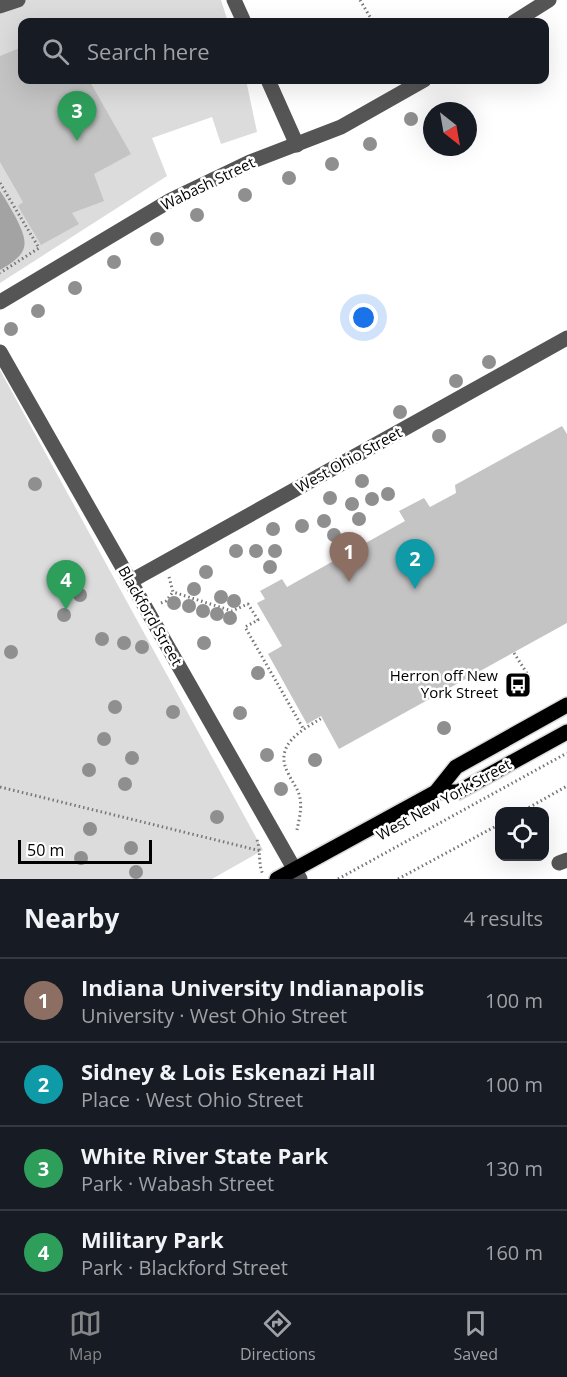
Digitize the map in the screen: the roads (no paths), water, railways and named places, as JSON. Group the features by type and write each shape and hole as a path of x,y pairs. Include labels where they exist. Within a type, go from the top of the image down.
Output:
{"main road":[{"name":"West New York Street","path":"277,879 297,874 436,792 456,767 567,705"},
{"name":"West New York Street","path":"436,792 458,792 567,732"}],"street":[{"path":"0,6 18,0"},
{"path":"234,0 242,18"},
{"path":"520,18 549,0"},
{"path":"270,84 297,145"},
{"name":"Wabash Street","path":"0,302 171,200 250,162 341,127 417,84"},
{"name":"West Ohio Street","path":"131,582 567,338"},
{"name":"Blackford Street","path":"0,352 297,874"}],"place":[{"name":"White River State Park","path":"77,141"},
{"name":"Indiana University Indianapolis","path":"349,582"},
{"name":"Sidney & Lois Eskenazi Hall","path":"415,589"},
{"name":"Military Park","path":"66,610"},
{"name":"Herron off New York Street","path":"518,685"}]}
